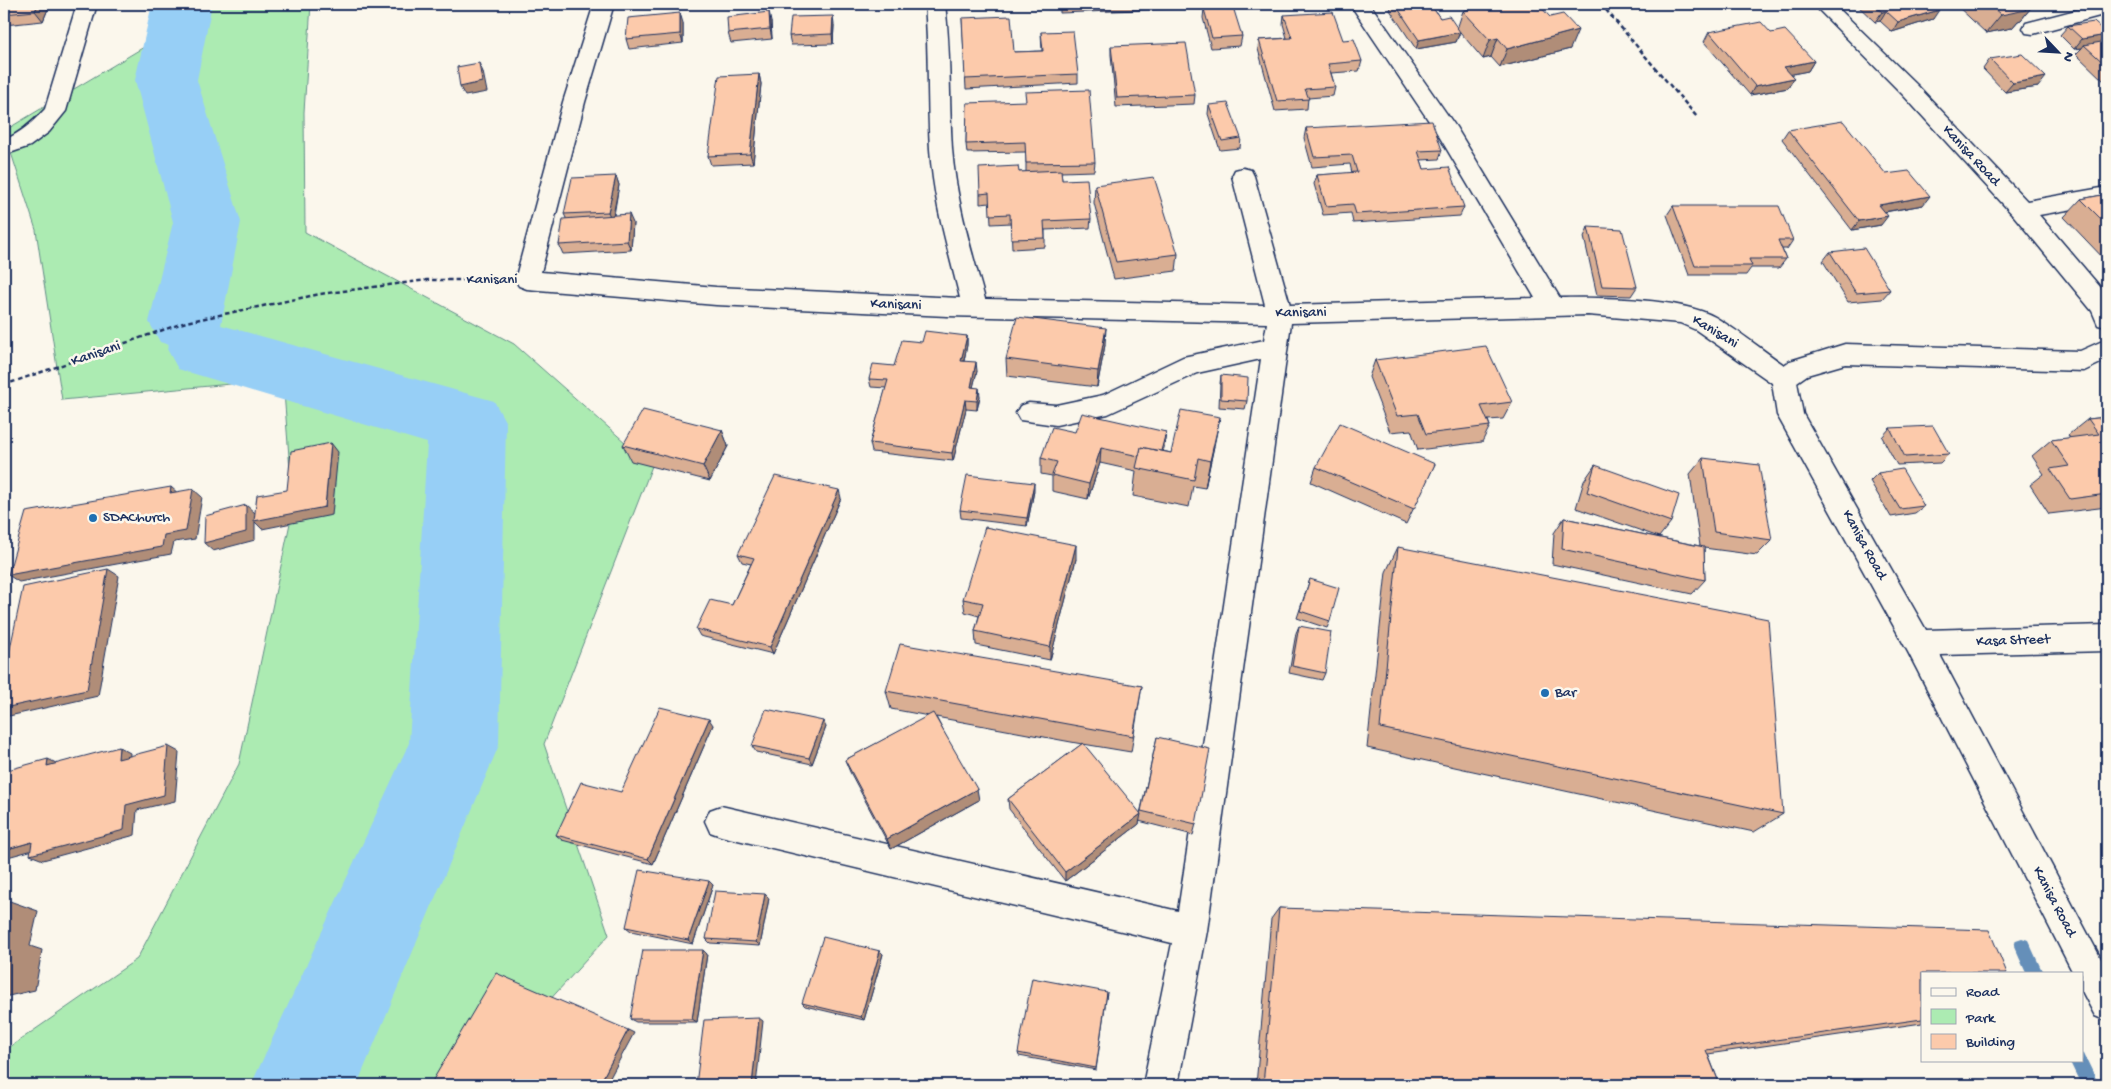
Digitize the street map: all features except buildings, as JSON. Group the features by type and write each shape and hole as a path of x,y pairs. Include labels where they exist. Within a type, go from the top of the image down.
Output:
{"street":[{"path":"4,148 22,141 41,127 55,111 87,4"},
{"path":"528,280 574,102 604,4"},
{"path":"935,4 939,48 941,150 950,209 974,308"},
{"path":"1360,4 1448,132 1553,307"},
{"name":"Kanisa Road","path":"1823,4 1911,91 2022,210 2103,307 2107,318"},
{"path":"2033,28 2107,8"},
{"path":"1161,1085 1191,931 1280,314 1243,176"},
{"path":"2022,210 2107,195"},
{"name":"Kanisani","path":"528,280 725,296 974,308 1280,314 1588,306 1683,314 1705,323 1784,378"},
{"path":"1029,413 1056,415 1108,404 1192,364 1275,347"},
{"path":"1784,378 1799,368 1845,354 2084,361 2107,348"},
{"name":"Kanisa Road","path":"1784,378 1790,415 1918,644 2107,1004"},
{"name":"Kasa Street","path":"1918,644 2107,638"},
{"path":"721,821 1191,931"}],"path":[{"path":"1601,4 1697,117"},
{"name":"Kanisani","path":"4,385 186,322 320,294 427,280 528,280"}],"green space":[{"path":"161,4 311,4 304,112 305,232 514,344 652,466 544,744 609,935 472,1085 4,1085 4,1051 137,959 239,764 293,509 283,379 62,400 36,230 4,131 154,41"}],"waterway":[{"path":"182,4 166,80 207,222 186,322"},
{"path":"204,349 467,423 454,745 304,1085"},
{"path":"2022,946 2035,972"},
{"path":"2079,1062 2090,1085"}],"place":[{"name":"SDAChurch","path":"93,518"},
{"name":"Bar","path":"1545,693"}]}
